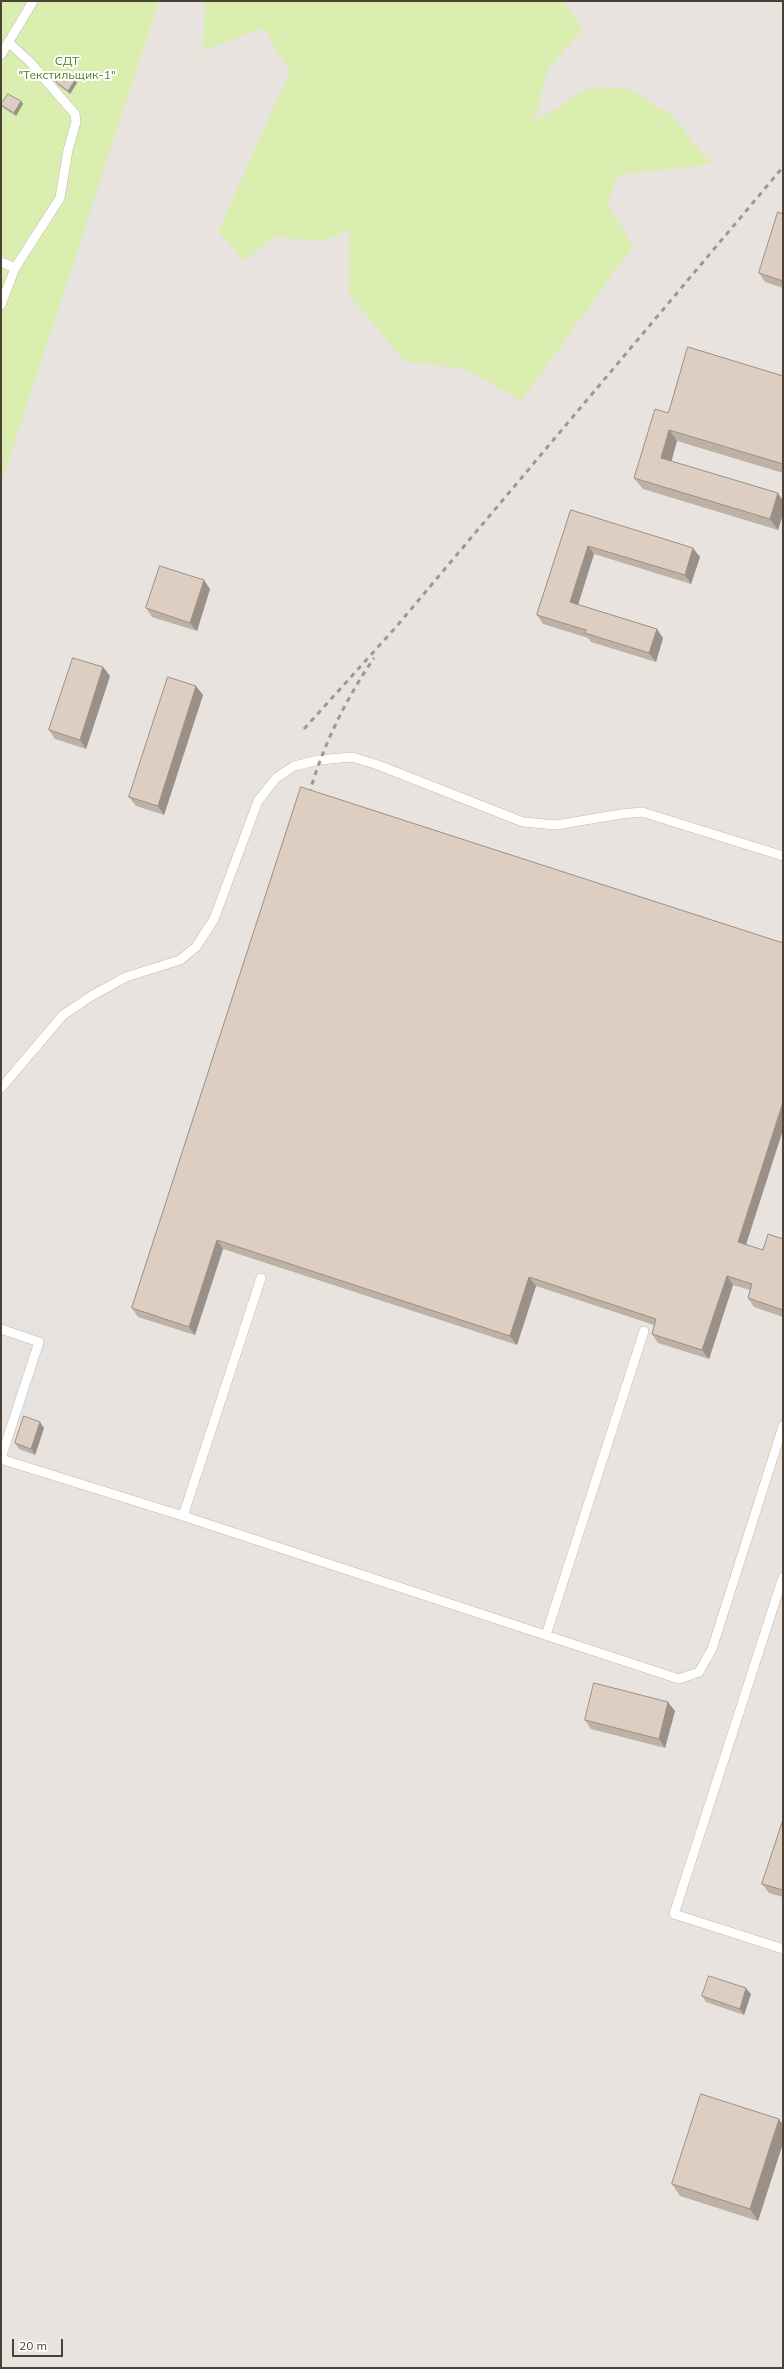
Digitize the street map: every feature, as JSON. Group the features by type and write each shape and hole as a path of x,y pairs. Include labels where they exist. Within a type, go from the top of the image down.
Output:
{"lane":[{"path":"1,55 32,1"},
{"path":"1,305 15,268 60,198 68,150 76,122 75,114 30,62 8,42"},
{"path":"1,262 15,268"},
{"path":"1,1088 63,1015 93,995 126,977 180,960 196,947 214,919 258,801 276,778 294,766 319,760 352,758 378,765 523,822 556,825 642,812 783,856"},
{"path":"184,1516 261,1278"},
{"path":"1,1329 39,1342 1,1459 184,1516 679,1679 699,1672 712,1649 783,1426"},
{"path":"546,1635 644,1331"},
{"path":"783,1577 674,1914 783,1949"}],"shaded area":[{"path":"159,1 783,1 783,2368 1,2368 1,476"},
{"path":"1,1301 71,1324 38,1423 20,1439 1,1432"}],"green space":[{"name":"СДТ \"Текстильщик-1\"","path":"1,1 159,1 1,485"},
{"path":"205,1 563,1 583,30 548,69 534,122 587,89 627,88 670,114 712,164 617,175 608,204 633,246 521,401 465,369 404,361 349,294 350,230 323,241 275,237 244,260 218,232 290,71 263,28 203,51"}],"building":[{"path":"63,72 75,80 68,91 56,82"},
{"path":"8,94 21,101 14,113 1,105"},
{"path":"778,212 783,214 783,281 759,273"},
{"path":"688,347 783,376 783,464 669,430 661,458 778,493 770,519 634,478 655,409 668,413"},
{"path":"571,510 693,548 685,575 588,546 570,602 657,629 649,653 585,633 586,630 537,615"},
{"path":"160,566 204,580 190,623 146,608"},
{"path":"73,658 103,667 80,740 49,730"},
{"path":"168,677 196,686 158,806 129,797"},
{"path":"301,787 783,943 783,1102 738,1242 763,1250 768,1234 783,1239 783,1310 748,1298 752,1284 727,1276 702,1350 652,1334 656,1319 529,1277 510,1336 217,1240 189,1327 132,1308"},
{"path":"24,1416 40,1422 31,1449 15,1443"},
{"path":"594,1683 668,1702 659,1739 585,1720"},
{"path":"783,1820 783,1890 762,1884"},
{"path":"709,1976 746,1988 740,2009 702,1996"},
{"path":"701,2094 779,2119 750,2209 672,2184"}],"railway":[{"path":"304,729 396,627 783,167"},
{"path":"309,794 321,758 344,707 374,658"}]}
